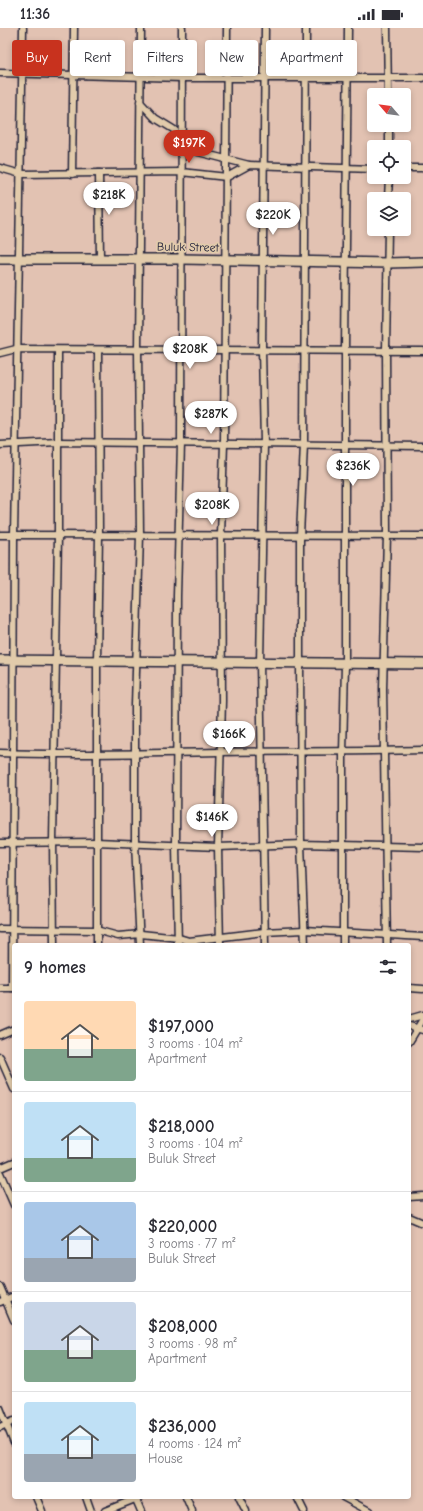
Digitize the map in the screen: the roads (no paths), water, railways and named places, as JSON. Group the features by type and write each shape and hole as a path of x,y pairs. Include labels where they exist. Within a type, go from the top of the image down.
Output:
{"street":[{"path":"23,28 23,40"},
{"path":"74,28 74,40"},
{"path":"140,943 141,934 135,844 135,754 140,535 138,350 141,28"},
{"path":"178,943 176,846 177,535 181,444 181,172 183,142 182,28"},
{"path":"220,943 218,847 222,701 220,663 221,535 224,444 224,260 227,177 227,28"},
{"path":"265,28 262,350 264,444 260,663 265,943"},
{"path":"305,943 301,844 300,536 304,444 306,28"},
{"path":"343,943 342,753 345,664 344,445 346,168 349,78 348,28"},
{"path":"387,28 388,88"},
{"path":"0,73 12,74"},
{"path":"13,943 12,661 16,349 23,76"},
{"path":"72,174 74,76"},
{"path":"107,76 183,78 423,78"},
{"path":"140,102 155,118 179,134 183,142 198,152 249,165 367,169"},
{"path":"0,168 21,174 181,172 227,177 249,165"},
{"path":"411,168 423,168"},
{"path":"99,173 100,260"},
{"path":"387,943 383,689 385,665 387,535 386,350 388,236"},
{"name":"Buluk Street","path":"0,259 100,260 140,258 305,262 423,262"},
{"path":"0,353 16,349 423,351"},
{"path":"54,943 53,841 58,535 58,350"},
{"path":"97,943 97,660 100,535 98,350"},
{"path":"0,445 58,442 423,446"},
{"path":"0,535 423,536"},
{"path":"0,660 97,660 385,665 423,664"},
{"path":"0,753 342,753 423,750"},
{"path":"0,843 53,841 218,847 342,844 423,847"},
{"path":"0,929 96,930 118,936 141,934 179,938 189,941 264,932 304,930 344,931 423,937"},
{"path":"0,988 12,988"},
{"path":"411,988 423,989"},
{"path":"411,1018 423,1015"},
{"path":"411,1040 421,1029 423,1018"},
{"path":"411,1026 421,1029"},
{"path":"0,1035 12,1030"},
{"path":"0,1057 12,1084"},
{"path":"0,1168 12,1163"},
{"path":"0,1172 12,1200"},
{"path":"411,1197 423,1196"},
{"path":"411,1218 423,1223"},
{"path":"0,1287 3,1301 12,1317"},
{"path":"0,1408 12,1438"},
{"path":"0,1427 12,1422"},
{"path":"37,1499 42,1511"},
{"path":"87,1499 92,1511"},
{"path":"105,1511 135,1499"},
{"path":"137,1499 141,1511"},
{"path":"187,1499 192,1511"},
{"path":"240,1499 246,1511"},
{"path":"298,1499 304,1511"},
{"path":"346,1499 369,1511"},
{"path":"350,1501 354,1511"}]}
